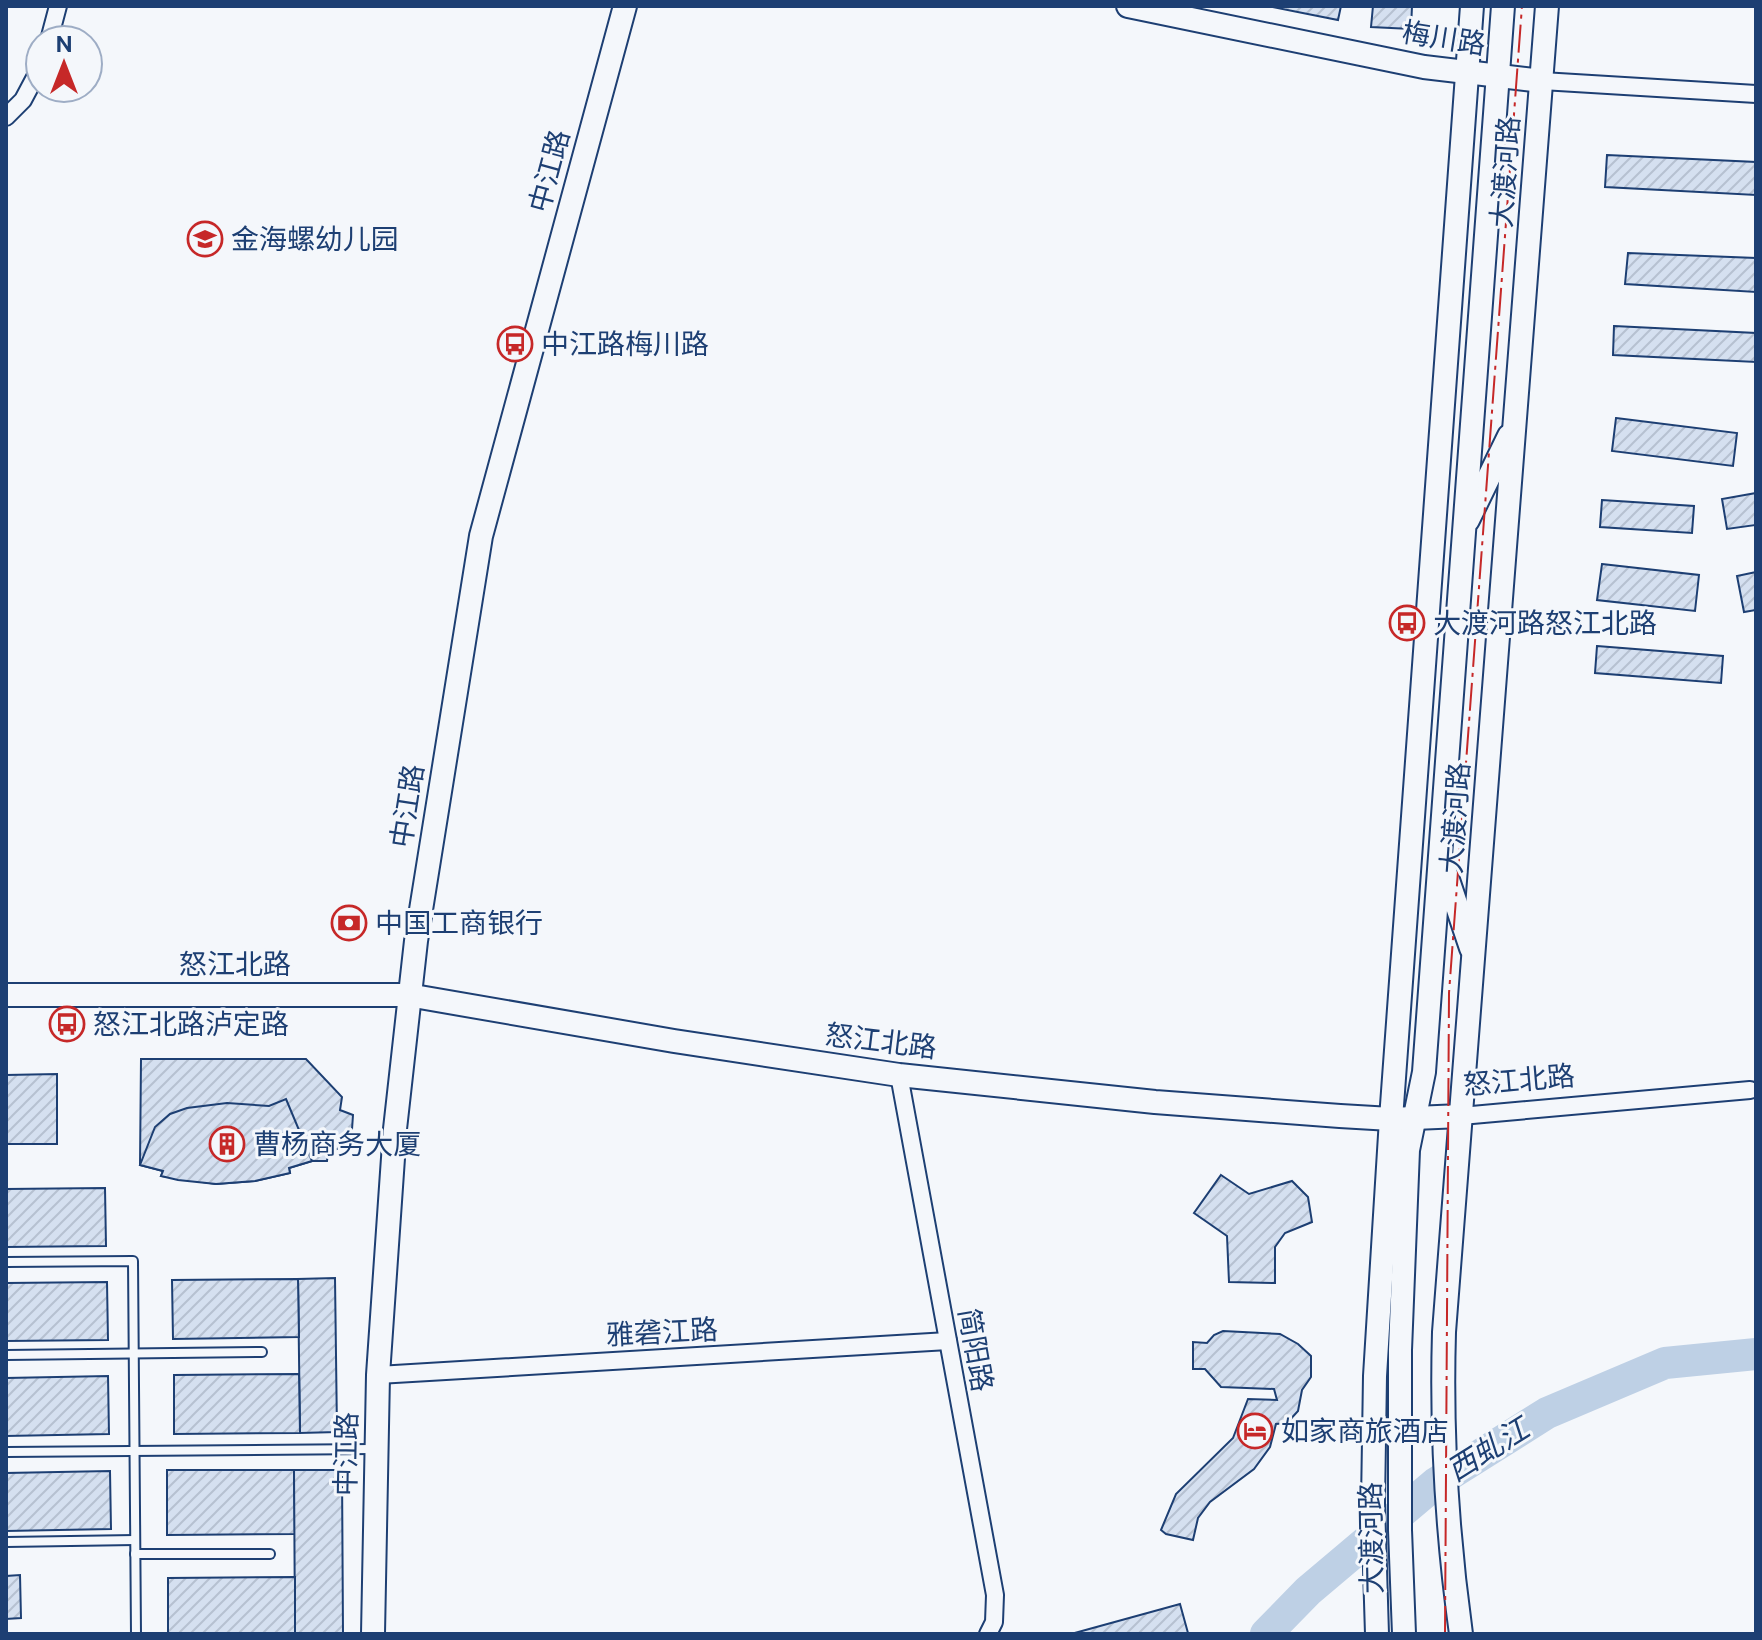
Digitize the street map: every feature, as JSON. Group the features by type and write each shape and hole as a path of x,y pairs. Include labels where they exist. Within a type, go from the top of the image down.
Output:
{"main road":[{"name":"中江路","path":"373,1634 378,1375 395,1129 408,995 481,536 625,6"},
{"name":"梅川路","path":"1128,6 1424,67 1542,81"},
{"name":"大渡河路","path":"1377,1634 1373,1503 1375,1376 1402,1118 1472,6"},
{"name":"大渡河路","path":"1404,1634 1400,1530 1400,1350 1408,1150 1402,1118 1424,1072 1503,6"},
{"name":"大渡河路","path":"1461,1634 1443,1440 1444,1332 1547,6"},
{"path":"1463,532 1515,423"},
{"path":"1441,859 1474,957"},
{"name":"怒江北路","path":"6,995 408,995 674,1041 899,1075 1155,1102 1402,1118 1461,1116"}],"street":[{"name":"梅川路","path":"1542,81 1756,94"},
{"path":"6,117 24,98"},
{"name":"简阳路","path":"899,1075 995,1595 994,1622 988,1634"},
{"name":"怒江北路","path":"1461,1116 1750,1090"},
{"name":"雅砻江路","path":"378,1375 948,1341"}],"lane":[{"path":"6,1262 133,1261 136,1634"},
{"path":"6,1355 262,1352"},
{"path":"6,1452 376,1448"},
{"path":"6,1542 135,1540"},
{"path":"135,1554 270,1554"}],"building":[{"path":"1267,6 1341,6 1338,20"},
{"path":"1373,6 1412,6 1411,29 1371,27"},
{"path":"1607,155 1756,162 1756,195 1605,187"},
{"path":"1628,253 1756,258 1756,292 1625,284"},
{"path":"1614,326 1756,333 1756,362 1613,355"},
{"path":"1616,418 1737,433 1733,466 1612,451"},
{"path":"1756,493 1756,525 1727,529 1722,499"},
{"path":"1602,500 1694,506 1692,533 1600,527"},
{"path":"1602,564 1699,575 1695,611 1597,600"},
{"path":"1756,572 1756,610 1744,612 1737,576"},
{"path":"1597,646 1723,656 1721,683 1595,673"},
{"path":"141,1059 306,1059 342,1097 340,1110 353,1115 351,1144 328,1152 327,1161 312,1161 289,1168 290,1173 255,1181 216,1184 161,1176 163,1171 140,1165"},
{"path":"57,1074 57,1144 6,1144 6,1075"},
{"name":"曹杨商务大厦","path":"286,1099 312,1161 289,1168 290,1173 255,1181 216,1184 161,1176 163,1171 140,1165 155,1127 170,1114 187,1108 227,1103 269,1106"},
{"path":"1221,1175 1249,1194 1292,1181 1308,1197 1312,1222 1285,1233 1275,1247 1275,1283 1229,1282 1227,1236 1194,1213"},
{"path":"105,1188 106,1246 6,1247 6,1189"},
{"path":"335,1278 337,1432 300,1433 298,1279"},
{"path":"298,1279 299,1337 173,1339 172,1280"},
{"path":"107,1282 108,1340 6,1341 6,1283"},
{"name":"如家商旅酒店","path":"1223,1331 1280,1334 1311,1356 1311,1377 1302,1390 1298,1411 1287,1423 1276,1424 1270,1447 1254,1469 1210,1502 1198,1518 1193,1540 1161,1530 1176,1494 1233,1438 1248,1399 1277,1400 1274,1389 1221,1387 1205,1369 1193,1369 1193,1342 1207,1343"},
{"path":"299,1374 300,1433 174,1434 174,1375"},
{"path":"108,1376 109,1434 6,1436 6,1378"},
{"path":"167,1470 294,1470 295,1534 167,1535"},
{"path":"294,1470 342,1470 343,1634 295,1634"},
{"path":"110,1471 111,1529 6,1531 6,1473"},
{"path":"20,1575 21,1618 6,1619 6,1576"},
{"path":"295,1577 295,1634 168,1634 168,1578"},
{"path":"1180,1604 1188,1633 1071,1634"}],"waterway":[{"name":"西虬江","path":"1266,1634 1308,1591 1436,1483 1547,1413 1665,1363 1756,1354"}],"power":[{"path":"1445,1634 1449,993 1522,6"}],"place":[{"name":"金海螺幼儿园","path":"205,239"},
{"name":"中江路梅川路","path":"515,344"},
{"name":"大渡河路怒江北路","path":"1407,623"},
{"name":"中国工商银行","path":"349,923"},
{"name":"怒江北路泸定路","path":"67,1024"},
{"name":"曹杨商务大厦","path":"227,1144"},
{"name":"如家商旅酒店","path":"1255,1431"}]}
